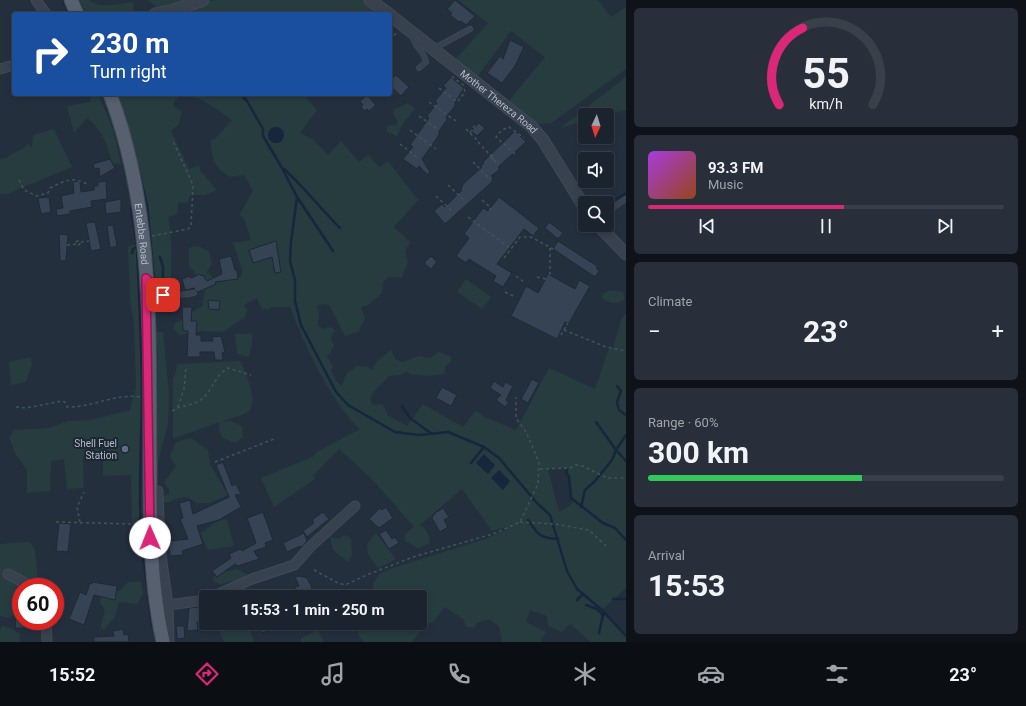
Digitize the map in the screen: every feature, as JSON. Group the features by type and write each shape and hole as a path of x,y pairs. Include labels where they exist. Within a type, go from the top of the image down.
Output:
{"main road":[{"path":"71,0 76,12"},
{"name":"Entebbe Road","path":"111,96 124,133 141,212 146,278 149,530 154,588 163,642"}],"street":[{"path":"36,0 45,12"},
{"path":"164,12 199,1"},
{"name":"Mother Thereza Road","path":"373,1 387,12"},
{"name":"Mother Thereza Road","path":"392,16 532,127 543,140 578,196"},
{"path":"0,69 12,66"},
{"path":"605,232 626,254"},
{"path":"158,491 160,548 168,605 169,642"},
{"path":"228,590 252,579 294,566 316,541 355,506"},
{"path":"8,574 16,578"},
{"path":"168,605 199,601"},
{"path":"46,630 47,642"}],"lane":[{"path":"433,49 470,29"},
{"path":"412,32 414,44 426,58 426,62 420,68"},
{"path":"614,207 626,199"},
{"path":"146,278 163,295 169,297 194,293"}],"path":[{"path":"439,88 457,102 465,92 463,85 449,74"},
{"path":"429,102 456,121"},
{"path":"419,116 439,130"},
{"path":"470,133 475,125"},
{"path":"515,154 496,136 502,130 509,127 524,138"},
{"path":"466,129 499,165"},
{"path":"410,130 436,149"},
{"path":"152,236 188,229 190,226 193,185 172,139"},
{"path":"400,144 418,158"},
{"path":"490,155 495,156"},
{"path":"490,155 492,160"},
{"path":"473,162 488,177"},
{"path":"19,180 24,190 37,196 48,194 50,188 67,180 76,179 89,185"},
{"path":"448,185 466,202"},
{"path":"436,196 454,214"},
{"path":"482,200 491,208 488,212"},
{"path":"468,217 511,249"},
{"path":"504,258 520,237 531,237 553,249"},
{"path":"67,245 80,245 80,242 89,241"},
{"path":"550,247 550,275"},
{"path":"516,276 524,282"},
{"path":"537,277 546,279"},
{"path":"505,292 515,297"},
{"path":"561,336 568,323"},
{"path":"564,330 606,347 626,351"},
{"path":"178,407 184,389 186,368"},
{"path":"172,411 178,407 200,400 210,389 220,372 228,368 252,375"},
{"path":"16,407 26,408 62,401 65,402 67,407 77,407 98,401 130,395 140,397"},
{"path":"516,397 516,418 526,432 539,462 538,484 520,522"},
{"path":"215,462 274,439"},
{"path":"539,469 570,468 576,465 583,466 607,478 626,478"},
{"path":"80,522 77,507 84,492"},
{"path":"56,522 132,524"},
{"path":"314,570 345,586 369,574 416,556 493,534 520,522 553,524 588,530 607,546"}],"green space":[{"path":"80,0 90,0 99,5 134,2 133,12 85,12"},
{"path":"148,0 189,0 159,8"},
{"path":"214,0 379,0 372,8 382,12 177,12"},
{"path":"458,0 598,0 611,17 626,7 626,69 551,123 539,124 508,102 545,57 511,31 477,77 454,61 488,23"},
{"path":"626,77 626,110 614,113 614,108 586,108"},
{"path":"91,96 99,96 113,129 121,164 112,164 104,138 87,118 74,133 67,106 90,102"},
{"path":"116,96 184,96 177,99 173,106 182,111 179,124 171,131 189,169 199,165 200,170 217,190 205,195 190,195 188,202 178,203 177,214 168,217 171,247 171,298 154,297 151,232 148,206"},
{"path":"184,96 305,96 317,110 300,133 314,140 328,155 341,141 359,162 368,155 380,167 388,161 418,200 394,227 410,242 405,251 408,262 402,278 388,277 383,282 382,293 368,305 361,307 365,318 358,332 345,336 330,306 323,304 317,306 319,313 318,326 325,329 330,327 335,330 331,338 334,346 330,354 326,355 333,366 331,371 336,381 342,386 346,374 357,366 367,367 372,370 377,361 391,350 395,359 402,362 419,356 430,358 439,352 450,356 452,360 446,366 444,374 430,376 410,374 406,372 400,375 389,376 373,393 370,400 373,405 382,404 387,412 386,414 407,426 423,404 463,427 476,410 484,417 516,430 549,368 595,389 609,348 613,348 621,320 626,313 626,588 602,610 626,635 626,642 591,642 570,624 562,632 548,626 547,616 530,610 526,622 546,632 541,640 543,642 502,642 499,626 489,619 477,623 475,628 466,627 463,619 445,607 432,623 427,623 427,590 373,590 373,585 379,574 396,567 485,539 506,530 505,527 492,531 462,489 419,526 423,526 430,537 429,544 418,548 405,541 405,534 414,527 371,478 339,449 313,476 315,479 274,507 261,478 314,456 315,453 360,429 339,405 319,372 302,337 290,307 271,307 269,310 261,308 257,298 244,305 247,310 245,317 223,332 202,331 179,335 174,329 175,323 183,320 186,315 202,306 205,291 205,275 199,279 196,278 195,272 190,267 189,248 200,247 209,252 212,263 206,274 209,273 215,280 241,277 242,269 233,243 251,240 245,221 240,214 253,190 244,175 230,177 220,169 214,162 212,153 211,140 215,139 232,120 201,100","holes":["569,468 566,472 569,477 572,504 559,512 548,469"]},
{"path":"408,103 415,109 403,124 397,136 387,132 387,126 397,125 398,121 394,116 393,110"},
{"path":"578,114 578,123 560,128"},
{"path":"54,129 72,167 7,194 0,194 0,159 8,157 27,144 32,147 33,135"},
{"path":"138,243 144,409 141,457 142,523 132,523 131,475 103,476 103,457 83,457 84,488 67,489 64,459 51,461 50,491 27,493 27,470 16,455 9,437 14,430 49,428 68,421 91,420 130,410 136,387 134,324 130,299 128,247"},
{"path":"466,279 491,297 482,309 457,292"},
{"path":"610,290 623,292 625,299 613,303 601,298 603,294"},
{"path":"155,332 163,332 169,394 168,424 157,465"},
{"path":"235,334 252,334 249,357 237,354"},
{"path":"31,357 32,364 26,382 11,385 9,362"},
{"path":"241,361 251,388 252,403 250,409 246,413 222,422 230,421 242,426 243,437 236,443 224,439 220,431 219,422 173,439 173,379 177,364"},
{"path":"191,438 208,450 210,464 228,495 209,503 196,503 188,498 182,497 166,503 161,500 162,497 169,494 169,489 164,483 176,466 170,456 176,442"},
{"path":"227,519 234,546 208,550 200,533 218,521"},
{"path":"376,533 396,559 378,568 368,554 367,544"},
{"path":"345,535 351,538 352,556 348,562 333,550 330,537 338,539"},
{"path":"29,542 33,545 35,551 38,578 12,578 12,616 9,618 0,616 0,544"},
{"path":"237,569 247,574 245,578 221,584 214,582 213,578 219,573"},
{"path":"128,582 141,582 143,594 137,604 119,602 115,617 104,630 100,627 105,610 100,603 100,598 113,591 120,591"},
{"path":"3,626 20,634 19,642 0,642 0,629"},
{"path":"220,630 250,630 254,642 224,642"},
{"path":"318,630 324,642 301,642 301,638"},
{"path":"359,630 421,630 412,642 364,642 358,635"}],"water":[{"path":"273,127 279,127 284,132 282,141 279,143 273,143 268,138 268,132"},
{"path":"484,454 495,465 488,474 476,463"},
{"path":"499,470 510,481 503,490 491,478"}],"building":[{"path":"455,0 475,16 466,25 450,15 452,13 447,9"},
{"path":"510,40 524,47 515,66 502,83 487,73 500,56 503,59"},
{"path":"396,75 409,87 401,96 392,88 392,78"},
{"path":"451,77 464,88 455,102 455,106 446,117 447,120 439,131 439,135 422,159 430,172 428,175 419,166 417,169 403,159 413,147 410,145 429,118 427,116 437,103 435,101 446,88 443,86"},
{"path":"368,96 376,105 369,111 367,109 365,111 361,107 363,105 360,101"},
{"path":"479,123 485,128 477,136 471,131"},
{"path":"515,131 526,142 499,166 499,170 491,176 493,178 492,182 445,224 434,211 442,204 445,207 462,190 463,184 482,167 483,162"},
{"path":"110,159 115,168 100,177 99,168 94,169 93,164"},
{"path":"80,181 81,192 94,190 94,186 98,186 98,182 106,181 107,199 91,201 92,207 70,211 70,214 57,216 56,209 63,208 61,196 74,193 73,182"},
{"path":"49,197 51,212 41,214 38,198"},
{"path":"499,197 539,228 533,236 524,229 497,264 512,273 503,287 493,281 496,276 469,259 466,263 456,256 469,238 464,234 483,208 488,211"},
{"path":"121,199 121,212 106,214 105,202"},
{"path":"95,222 101,249 91,251 86,223"},
{"path":"549,222 563,233 558,239 545,228"},
{"path":"113,225 117,246 110,248 107,226"},
{"path":"59,234 68,235 66,261 60,261"},
{"path":"276,241 281,272 275,273 272,257 253,263 249,250"},
{"path":"558,241 597,266 596,268 599,271 595,277 553,249"},
{"path":"231,256 235,270 237,270 238,279 215,282 216,284 198,292 193,289 195,288 185,290 182,279 190,276 191,278 200,274 201,276 203,275 207,281 222,274 219,259"},
{"path":"431,256 437,262 431,269 424,263"},
{"path":"548,274 575,289 579,280 590,286 569,323 565,322 557,339 511,316 526,286 538,293"},
{"path":"208,300 220,301 219,310 209,309"},
{"path":"182,307 192,307 191,321 197,321 196,335 201,335 201,341 213,341 212,337 221,336 225,352 222,353 223,360 215,360 214,352 200,352 200,357 187,357 188,331 183,331"},
{"path":"532,379 539,383 528,403 521,399"},
{"path":"494,381 503,387 505,382 513,386 506,400 509,402 505,407 496,400 501,395 490,388"},
{"path":"442,387 457,395 451,406 436,398"},
{"path":"223,462 232,486 236,484 241,494 235,495 241,507 219,520 197,526 203,544 182,551 183,555 170,556 169,541 188,539 180,519 183,518 179,503 190,500 193,514 229,497 216,465"},
{"path":"386,507 393,518 379,528 369,519 380,508 382,510"},
{"path":"443,508 449,517 444,520 448,527 440,532 432,518 435,513"},
{"path":"263,512 273,540 265,543 266,547 254,551 259,559 238,566 235,564 217,577 212,571 231,558 229,554 240,549 242,551 256,543 247,518"},
{"path":"323,512 329,519 307,537 303,531 314,523 312,520"},
{"path":"59,523 71,524 68,552 56,551"},
{"path":"386,530 392,539 395,537 399,543 389,549 379,534"},
{"path":"304,533 307,541 301,548 300,546 287,552 283,543"},
{"path":"299,576 307,578 312,588 311,590 296,590 295,587 299,586 295,577"},
{"path":"92,582 117,586 115,600 94,595 84,625 69,619 80,592 86,595 90,583 92,584"},
{"path":"199,607 199,622 197,622 198,630 187,631 189,608"},
{"path":"176,626 184,626 185,638 177,639"},
{"path":"123,629 124,635 128,634 129,642 94,642 94,637 114,636 113,631"},
{"path":"261,630 272,630 262,633"}],"waterway":[{"path":"63,0 68,12"},
{"path":"118,96 124,116"},
{"path":"242,96 247,101 263,129 263,136 297,197 333,251"},
{"path":"132,144 147,205 154,279"},
{"path":"284,169 299,183 340,228"},
{"path":"614,200 626,193"},
{"path":"297,197 290,261 295,280 295,301 301,325 336,392 348,405 395,432 419,435 448,432 484,447 499,458 536,502 550,515 567,571 577,589 602,610 626,636"},
{"path":"131,208 137,247 133,249 132,253"},
{"path":"137,247 142,380 140,516 141,539 147,585"},
{"path":"160,257 163,267 163,283"},
{"path":"154,292 155,312"},
{"path":"156,345 156,458"},
{"path":"617,386 621,391 617,402 619,410 626,415"},
{"path":"402,406 410,418 432,434"},
{"path":"596,422 616,450 626,461"},
{"path":"581,507 585,490 595,481 612,460 616,450 626,435"},
{"path":"471,463 484,447"},
{"path":"567,470 566,472 569,477 571,498 603,523 615,528 626,540"},
{"path":"528,520 534,529 543,537 558,539"},
{"path":"577,600 583,594"},
{"path":"148,596 152,626"},
{"path":"613,599 626,599"},
{"path":"586,605 597,609 603,615 605,613"},
{"path":"599,633 603,615"}],"place":[{"name":"Shell Fuel Station","path":"125,449"}],"route":[{"path":"150,538 146,278 163,295"}]}
